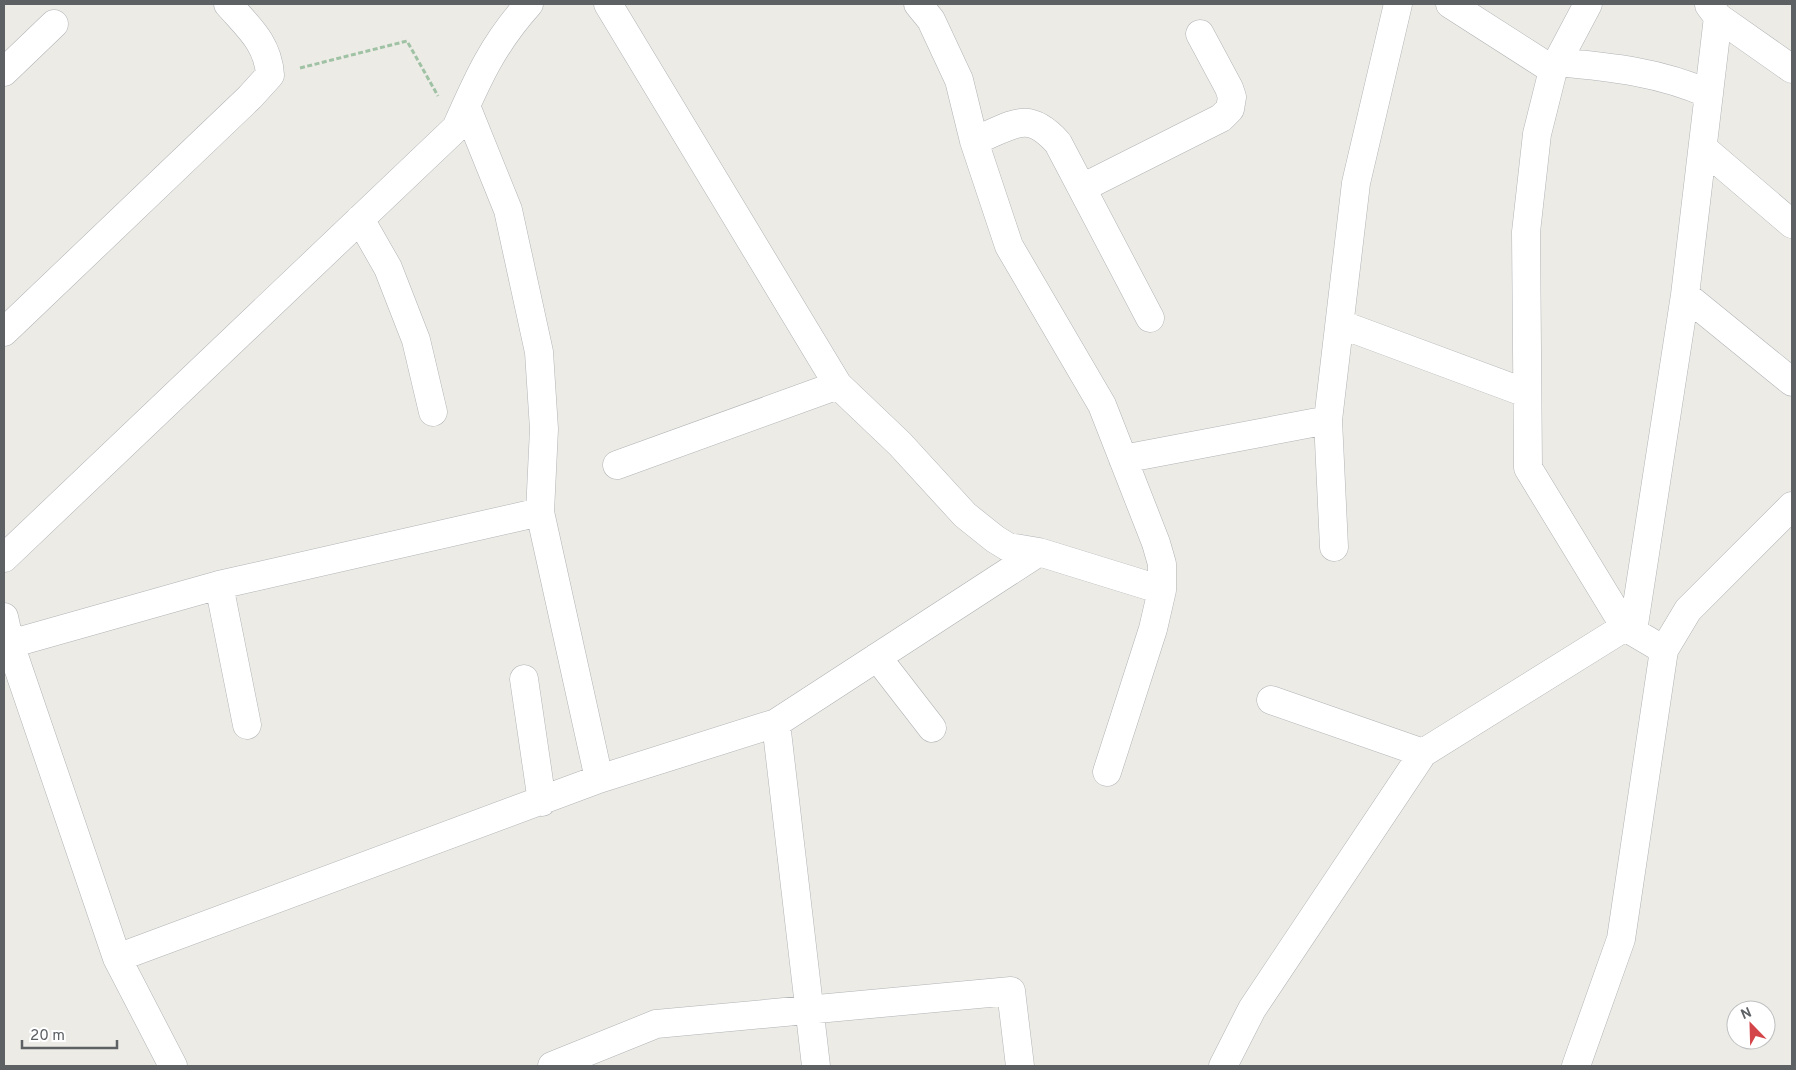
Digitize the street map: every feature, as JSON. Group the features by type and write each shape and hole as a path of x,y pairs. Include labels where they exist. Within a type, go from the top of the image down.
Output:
{"street":[{"path":"4,332 250,98 270,75 269,60 264,47 228,4"},
{"path":"4,558 360,219 461,117 484,64 510,25 529,4"},
{"path":"608,4 838,385 900,444 965,515 994,539 1008,547 1039,552 1162,590"},
{"path":"918,4 931,20 959,80 974,141 1009,246 1102,405 1162,564 1162,590 1153,629 1107,772"},
{"path":"1334,547 1328,420 1356,183 1398,4"},
{"path":"1450,4 1555,66 1653,74 1684,83 1709,94"},
{"path":"1588,4 1555,66 1537,134 1526,232 1528,468 1629,629 1664,650"},
{"path":"1713,10 1792,69"},
{"path":"1223,1066 1252,1008 1423,753 1629,629 1685,295 1709,94 1713,10"},
{"path":"4,72 54,24"},
{"path":"1082,188 1220,118 1230,109 1232,97 1229,88 1200,34"},
{"path":"461,117 508,210 539,352 544,429 540,512 599,779"},
{"path":"974,141 1022,121 1046,128 1058,143 1150,318"},
{"path":"1703,148 1792,224"},
{"path":"360,219 388,268 416,340 433,412"},
{"path":"1685,295 1792,382"},
{"path":"1340,324 1526,393"},
{"path":"617,465 838,385"},
{"path":"1123,459 1328,420"},
{"path":"1576,1066 1621,939 1664,650 1688,610 1792,506"},
{"path":"10,644 219,586 540,512"},
{"path":"116,958 542,802 599,779 776,723 1039,552"},
{"path":"219,586 247,725"},
{"path":"4,617 10,644 116,958 173,1066"},
{"path":"877,657 932,728"},
{"path":"524,679 542,802"},
{"path":"1271,700 1423,753"},
{"path":"776,723 811,1008 816,1066"},
{"path":"552,1066 656,1024 811,1008 1011,991 1020,1066"}],"path":[{"path":"270,75 407,41 461,117"}]}
